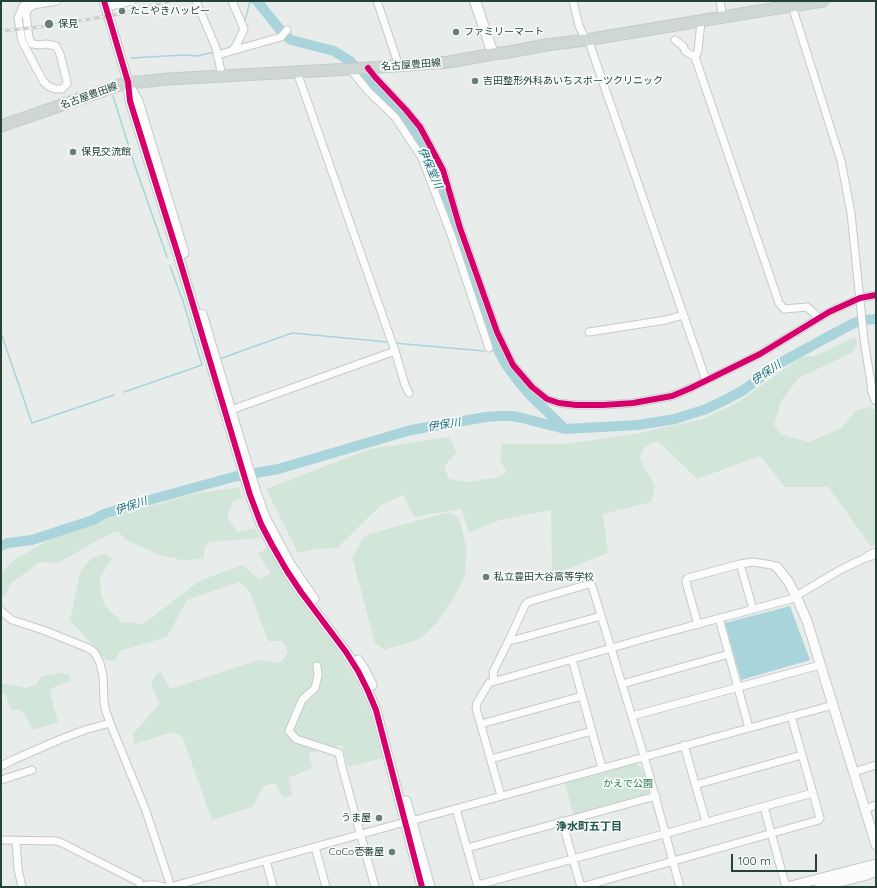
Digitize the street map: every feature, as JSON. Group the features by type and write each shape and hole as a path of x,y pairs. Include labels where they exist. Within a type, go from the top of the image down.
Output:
{"main road":[{"path":"475,1 492,54"},
{"name":"名古屋豊田線","path":"1,126 128,82 358,69 449,62 546,45 587,40 701,21 794,4 823,1"}],"street":[{"path":"30,1 23,6 18,18 22,41 43,81 48,86 55,89 62,89 67,82 60,54 56,46 32,44 29,38 26,14 33,5 57,1"},
{"path":"132,1 105,4 128,82 130,101 242,458 261,524 287,571 346,652 368,691 376,710 408,821 430,887"},
{"path":"196,1 217,52 222,76"},
{"path":"232,1 243,31 233,50"},
{"path":"376,1 399,66"},
{"path":"573,1 579,26 587,40 706,380"},
{"path":"720,1 723,17"},
{"path":"794,4 841,161 851,213 864,340 872,389 876,400"},
{"path":"695,58 698,52 701,21"},
{"path":"217,52 233,50 281,37 287,30"},
{"path":"675,40 683,46 685,51 695,58 779,303 784,309 807,307 818,319"},
{"path":"358,69 375,77 420,127 443,170 460,228 497,332 514,365 538,393 547,399 559,403 597,405 633,403 672,396 760,354 829,312 876,295"},
{"path":"358,69 369,92 395,117 422,158 452,237 489,348"},
{"path":"298,72 409,393"},
{"path":"128,82 138,101 230,410 242,458"},
{"path":"589,332 666,320 683,315"},
{"path":"230,410 395,351"},
{"path":"501,796 476,710 477,703 487,684 790,599 840,570 872,555"},
{"path":"698,625 687,587 686,580 688,578 753,562 777,567 788,581 807,621 876,846"},
{"path":"740,564 753,609"},
{"path":"494,681 493,672 525,605 528,602 589,584 593,587 656,796 680,887"},
{"path":"1,611 12,620 43,630 88,648 94,652 100,663 103,676 104,701 110,723 146,811 171,887 833,704"},
{"path":"509,640 514,640 601,616"},
{"path":"719,618 749,728"},
{"path":"622,684 729,654"},
{"path":"572,659 602,768"},
{"path":"632,716 820,665"},
{"path":"317,666 318,675 315,688 302,700 289,731 296,739 339,753 376,887"},
{"path":"481,724 582,696"},
{"path":"562,821 581,887 819,820 820,818 791,716"},
{"path":"1,766 61,739 110,723"},
{"path":"491,759 592,731"},
{"path":"684,745 706,822"},
{"path":"696,785 802,755"},
{"path":"854,772 876,765"},
{"path":"1,780 32,770"},
{"path":"456,808 478,886 813,793"},
{"path":"467,848 656,796"},
{"path":"865,809 876,805"},
{"path":"764,807 786,887 876,864"},
{"path":"408,821 422,887"},
{"path":"1,840 62,842 139,882 141,887 146,885 164,887"},
{"path":"16,840 18,868 22,887"},
{"path":"315,847 326,887"},
{"path":"266,860 273,887"},
{"path":"819,887 876,872"}],"green space":[{"path":"855,337 857,344 853,352 799,378 781,401 774,425 782,435 809,442 841,428 857,410 871,407 876,411 876,545 871,546 828,487 785,487 760,456 697,479 658,441 645,446 640,458 644,468 655,485 651,502 603,514 608,553 552,575 551,510 500,520 469,532 461,509 414,517 403,495 380,506 337,548 315,549 298,553 266,489 370,449 449,437 457,452 444,466 449,479 468,482 498,477 507,472 500,461 502,444 565,444 636,434 703,419 737,403 801,357 815,356"},
{"path":"238,487 243,498 231,502 232,505 227,516 237,532 255,528 260,538 210,542 204,548 204,559 182,560 162,556 126,540 118,531 100,539 58,563 40,562 10,584 5,596 1,594 1,573 14,560 58,535 189,495"},
{"path":"449,512 459,518 467,549 465,575 455,596 438,622 420,639 384,650 375,643 352,557 364,537 369,534"},
{"path":"267,548 291,587 338,651 356,680 369,709 383,758 348,767 342,745 309,753 312,768 289,778 292,794 284,799 275,783 264,786 252,807 212,820 182,736 173,732 134,744 133,734 159,704 151,683 155,675 161,672 170,689 258,660 280,663 288,653 283,641 268,641 250,592 240,582 187,600 167,637 120,651 115,661 106,660 70,620 80,572 92,558 106,553 112,559 100,577 101,594 106,607 122,622 143,624 199,581 242,565 259,579 271,574 258,554"},
{"path":"57,673 69,674 70,681 52,688 50,694 58,722 33,730 20,710 12,710 8,703 6,694 1,695 1,683 25,688 36,685 41,677"},
{"name":"かえで公園","path":"636,763 641,767 650,796 574,817 565,783"}],"water":[{"path":"790,606 810,660 741,680 725,623"}],"waterway":[{"path":"244,22 249,4 253,1"},
{"name":"伊保堂川","path":"257,1 282,32 291,40 334,51 350,61 371,86 388,100 410,126 425,150 433,169 467,270 497,348 507,366 518,381 530,395 564,428"},
{"path":"220,51 231,47"},
{"path":"131,58 183,55 197,56 214,52"},
{"path":"113,96 134,163 167,257"},
{"path":"124,392 202,365 183,301 170,266"},
{"name":"伊保川","path":"1,546 8,543 32,540 93,520 104,514 153,499 233,477 278,469 411,430 486,417 502,416 522,418 565,429 638,425 675,419 706,409 742,391 782,362 854,323 863,320 876,319"},
{"path":"1,333 32,423 114,395"},
{"path":"219,359 292,333 388,342"},
{"path":"394,343 484,351"}],"railway":[{"path":"1,31 48,26 126,13 170,1"}],"cycle path":[{"path":"104,1 128,82 130,101 250,495 261,524 287,571 346,652 368,691 376,710 422,887"},
{"path":"368,68 420,127 443,170 460,228 497,332 513,365 532,387 547,399 559,403 576,405 603,405 633,403 672,396 760,354 829,312 860,298 876,295"}],"place":[{"name":"たこやきハッピー","path":"122,11"},
{"name":"保見","path":"49,24"},
{"name":"ファミリーマート","path":"456,32"},
{"name":"吉田整形外科あいちスポーツクリニック","path":"475,81"},
{"name":"保見交流館","path":"73,152"},
{"name":"私立豊田大谷高等学校","path":"486,577"},
{"name":"うま屋","path":"379,818"},
{"name":"CoCo壱番屋","path":"392,852"}],"district":[{"name":"浄水町五丁目","path":"589,827"}]}
